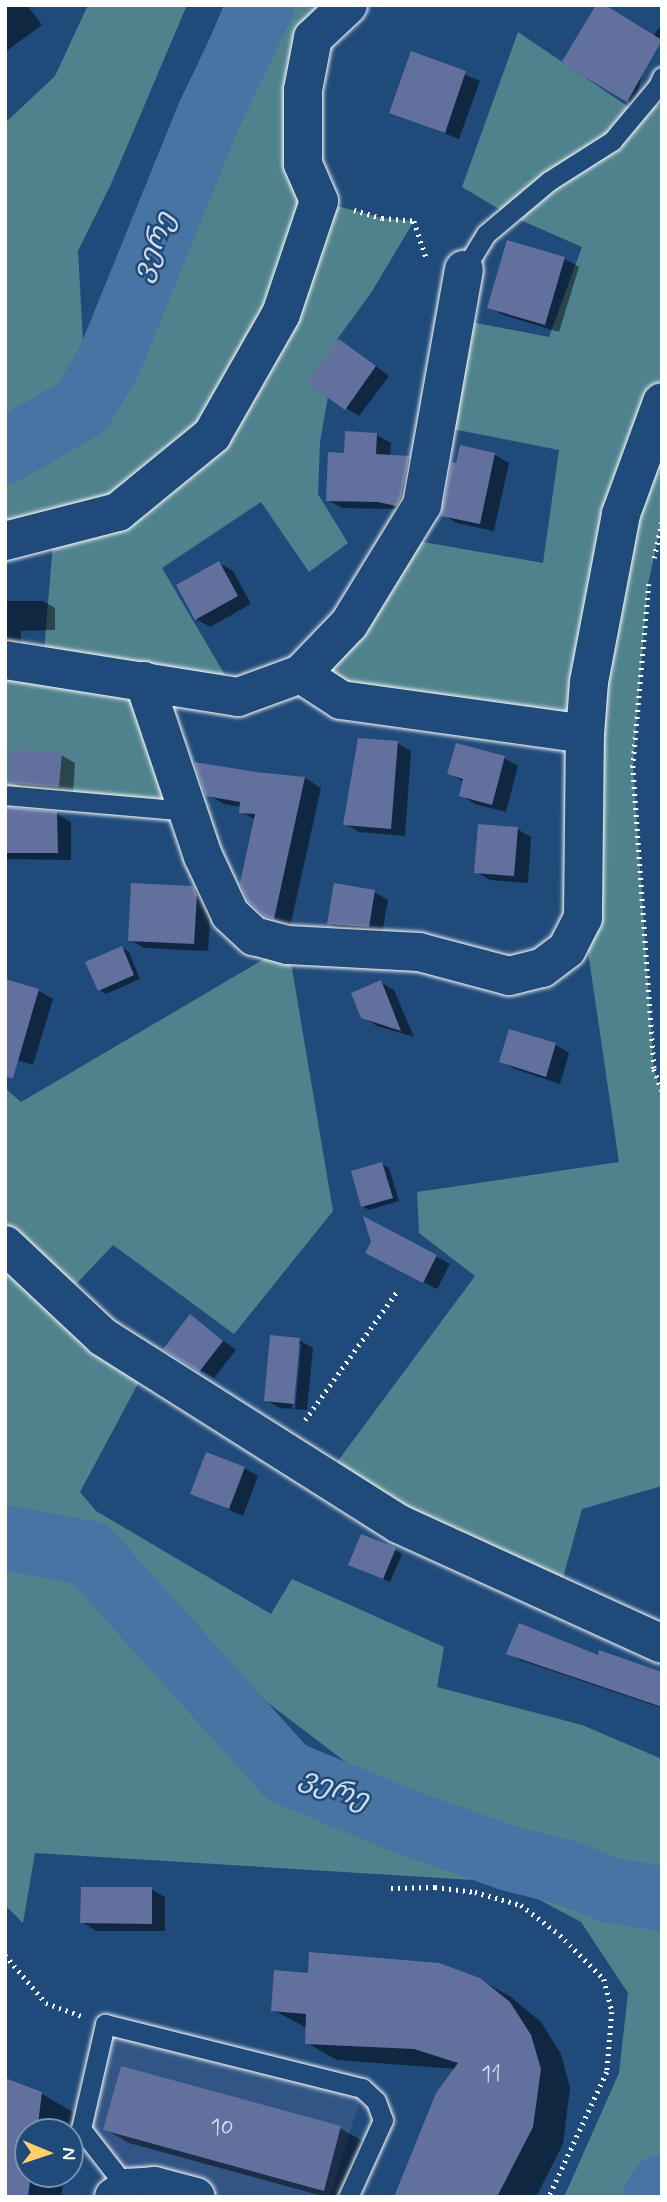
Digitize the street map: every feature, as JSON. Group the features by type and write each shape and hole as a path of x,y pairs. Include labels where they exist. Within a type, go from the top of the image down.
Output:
{"street":[{"path":"5,541 118,512 212,435 281,314 319,201 303,164 303,90 313,38 348,5"},
{"path":"5,660 237,697 301,674 349,624 422,505 464,270"},
{"path":"144,681 203,856 230,915 254,936 288,946 419,952 509,976 542,968 567,949 583,918 585,734 589,682 621,514 662,402"},
{"path":"301,674 341,700 585,734"},
{"path":"5,1245 103,1337 399,1524 662,1644"},
{"path":"120,2192 154,2186 196,2197"}],"lane":[{"path":"464,270 486,234 550,181 612,141 658,86 662,77"},
{"path":"5,795 188,811"},
{"path":"120,2192 81,2129 105,2024 362,2088 376,2101 383,2120 348,2197"}],"path":[{"path":"319,201 382,218 414,220 427,262 464,270"},
{"path":"662,521 649,584 633,766 654,1069 662,1091"},
{"path":"284,1450 398,1290"},
{"path":"391,1888 435,1887 475,1892 521,1905 560,1935 604,1979 612,2012 607,2072 549,2197"},
{"path":"5,1955 46,2003 105,2024"}],"shaded area":[{"path":"112,2036 361,2096 330,2197 224,2197 126,2171 89,2126"}],"green space":[{"path":"88,5 187,5 111,184 78,251 84,358 45,409 5,434 5,123 55,76"},
{"path":"224,5 348,5 313,38 319,201 382,218 414,221 371,293 338,338 320,442 318,494 348,543 309,572 261,502 162,568 238,697 145,682 188,811 5,795 5,660 43,665 54,529 5,541 5,472 96,418 131,342 127,292 137,210"},
{"path":"518,32 636,112 662,104 662,521 648,584 633,766 654,1069 662,1093 662,1486 582,1509 558,1596 326,1477 475,1276 419,1233 417,1192 619,1162 583,918 585,734 301,674 401,538 543,563 559,450 437,426 456,319 549,337 582,247 509,215 462,187"},
{"path":"288,945 333,1211 234,1334 113,1245 63,1298 148,1365 80,1492 96,1511 271,1614 292,1579 444,1647 437,1687 582,1725 662,1759 662,2197 564,2197 619,2073 628,1993 581,1922 505,1882 509,1858 531,1842 466,1827 397,1801 205,1655 134,1576 85,1535 5,1521 5,1088 21,1102"},
{"path":"5,1557 35,1560 85,1576 279,1786 371,1829 505,1882 35,1853 23,1923 5,1905"}],"building":[{"path":"596,5 605,5 662,40 627,102 561,63"},
{"path":"411,51 466,71 445,133 389,113"},
{"path":"507,240 565,257 545,325 487,308"},
{"path":"339,339 376,366 345,410 307,383"},
{"path":"345,431 377,433 376,454 409,456 401,497 396,506 378,502 326,501 328,452 344,453"},
{"path":"460,445 495,453 480,524 441,516 452,462 456,463"},
{"path":"219,561 238,596 195,620 176,585"},
{"path":"358,738 398,741 391,829 343,825"},
{"path":"456,743 505,756 492,805 459,796 463,779 447,774"},
{"path":"11,749 62,753 59,787 9,783"},
{"path":"194,762 305,777 274,919 265,916 248,901 240,883 255,814 239,813 240,802 206,796"},
{"path":"7,807 57,812 58,853 5,853"},
{"path":"478,824 518,827 514,876 474,873"},
{"path":"131,883 193,886 197,895 194,944 128,941"},
{"path":"334,883 375,890 369,927 327,924"},
{"path":"122,946 134,975 98,991 85,962"},
{"path":"5,979 39,989 13,1078 5,1077"},
{"path":"381,980 401,1031 361,1018 351,993"},
{"path":"509,1029 556,1043 546,1077 499,1062"},
{"path":"382,1162 393,1198 361,1207 351,1171"},
{"path":"363,1216 437,1255 423,1283 365,1253 371,1242"},
{"path":"190,1314 223,1341 199,1372 163,1349"},
{"path":"270,1335 300,1338 294,1404 264,1401"},
{"path":"206,1452 245,1467 229,1509 190,1494"},
{"path":"361,1534 396,1548 383,1579 348,1565"},
{"path":"519,1623 598,1655 599,1650 662,1672 662,1707 506,1654"},
{"path":"81,1887 152,1887 152,1924 80,1923"},
{"path":"309,1952 439,1963 480,1978 510,2002 531,2035 541,2069 533,2127 497,2197 394,2197 436,2093 458,2063 414,2049 305,2044 306,2014 271,2011 274,1970 308,1973"},
{"path":"121,2066 341,2126 324,2191 103,2130"},
{"path":"5,2078 42,2092 39,2118 14,2118 14,2188 29,2188 28,2197 5,2197"}],"waterway":[{"name":"ვერე","path":"5,451 82,406 109,360 208,116 261,5"},
{"name":"ვერე","path":"5,1537 89,1553 286,1772 407,1822 509,1858 568,1873 611,1890 662,1898"},
{"name":"ვერე","path":"655,2197 662,2186"}]}
